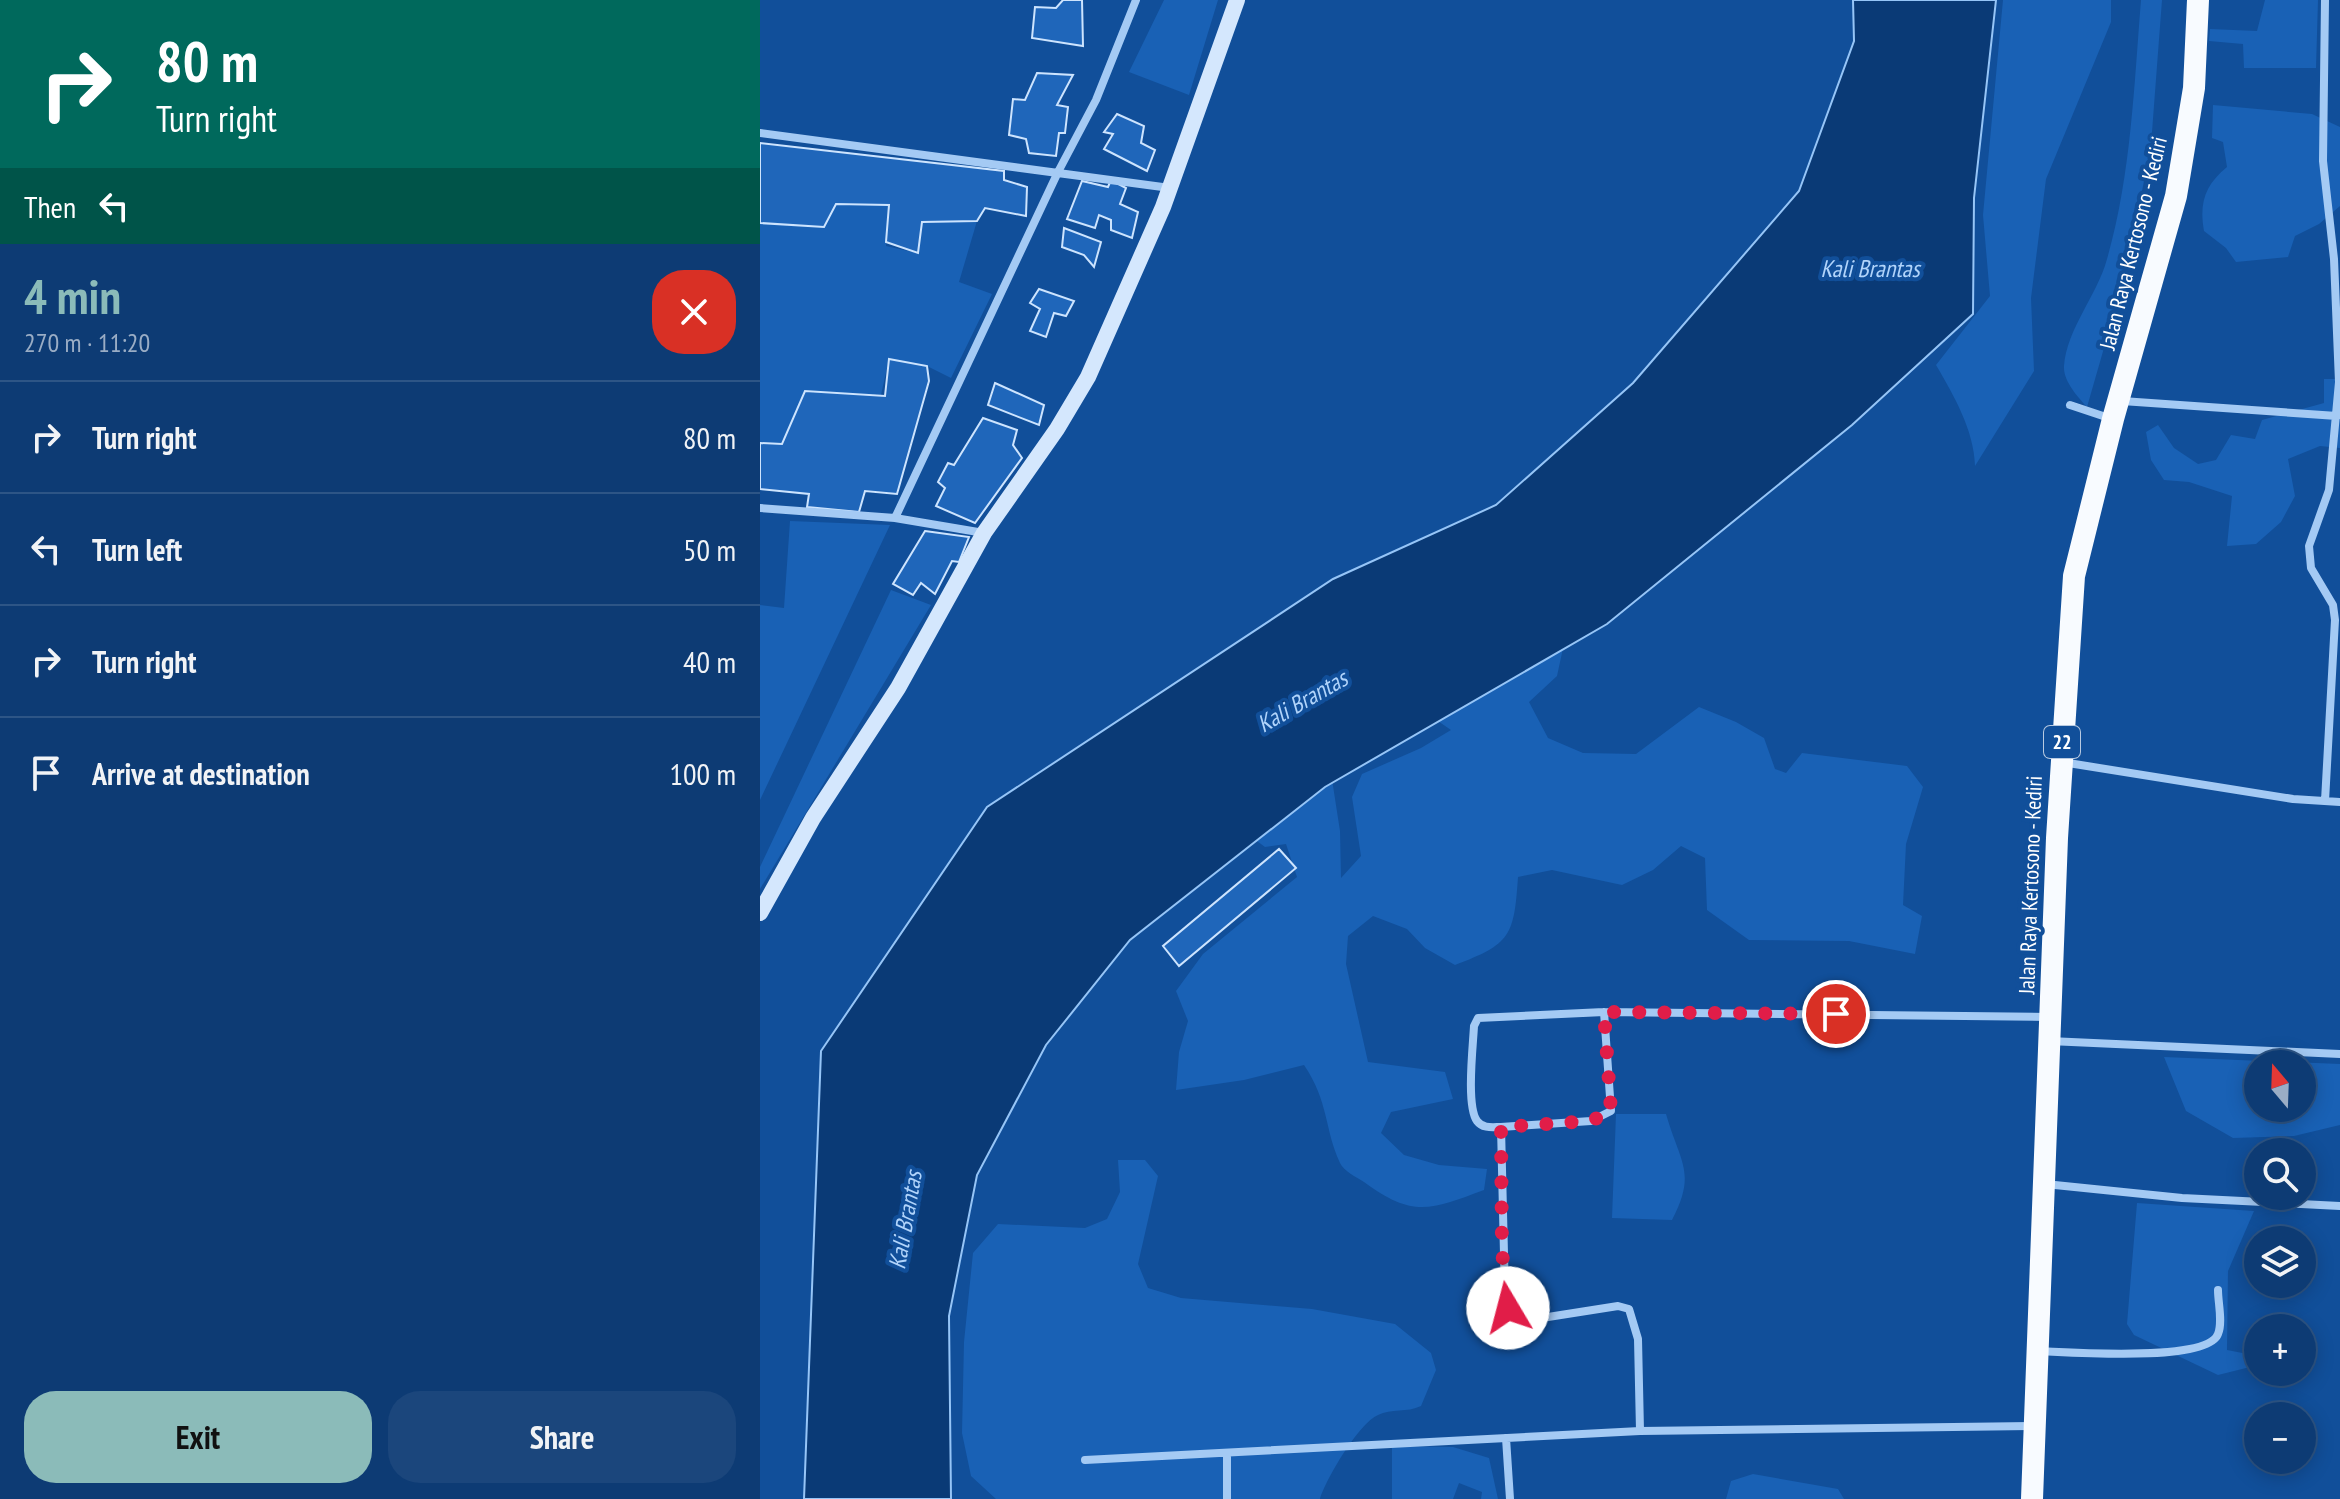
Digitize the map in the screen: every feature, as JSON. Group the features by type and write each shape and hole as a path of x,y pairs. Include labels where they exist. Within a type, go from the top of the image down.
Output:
{"highway":[{"name":"Jalan Raya Kertosono - Kediri","path":"2032,1499 2061,762 2074,576 2185,150 2194,88 2198,0"}],"main road":[{"path":"760,911 813,818 898,688 984,533 1057,429 1088,377 1117,318 1170,188 1237,0"}],"street":[{"path":"895,518 1096,100 1136,0"},
{"path":"2325,0 2322,147 2340,353 2329,490 2309,546 2311,568 2333,605 2335,620 2325,801"},
{"path":"760,133 1170,188"},
{"path":"2070,405 2116,410 2337,416"},
{"path":"760,508 895,518 984,533"},
{"path":"2061,762 2293,799 2340,802"},
{"path":"1604,1012 1611,1111 1591,1121 1501,1127 1486,1127 1477,1122 1472,1107 1474,1026 1478,1018 1604,1012 2050,1017"},
{"path":"2049,1041 2340,1054"},
{"path":"1501,1127 1502,1251 1508,1308 1512,1315 1529,1320 1618,1306 1629,1309 1638,1339 1640,1431"},
{"path":"2044,1184 2182,1198 2340,1206"},
{"path":"2038,1351 2161,1353 2202,1347 2212,1343 2218,1334 2218,1290"},
{"path":"1085,1460 1640,1431 2033,1426"},
{"path":"1506,1438 1510,1499"},
{"path":"1227,1454 1227,1499"}],"shaded area":[{"path":"1164,0 1218,0 1189,95 1129,72"},
{"path":"2003,0 2111,0 2111,22 2046,179 2031,298 2034,371 1975,466 1967,426 1936,365 1990,296 1983,215"},
{"path":"2141,0 2162,0 2151,145 2127,268 2087,407 2068,383 2064,366 2076,325 2102,273 2115,228 2130,131"},
{"path":"2265,0 2318,0 2316,68 2244,68 2243,44 2209,41 2210,29 2257,31"},
{"path":"2213,105 2312,114 2340,127 2340,206 2319,224 2295,236 2288,257 2236,262 2226,248 2204,231 2202,212 2205,195 2227,167 2223,142 2212,138"},
{"path":"836,204 889,205 886,246 917,253 922,222 977,221 959,282 992,294 951,378 927,366 889,359 881,395 805,391 782,444 760,443 760,223 824,227"},
{"path":"2324,379 2340,379 2340,448 2320,446 2288,459 2295,496 2281,522 2256,544 2227,546 2232,496 2189,482 2164,480 2151,460 2146,432 2158,425 2174,448 2198,464 2216,460 2231,435 2255,439 2262,420 2324,403"},
{"path":"790,521 890,525 760,800 760,605 784,608"},
{"path":"891,590 931,605 760,889 760,867"},
{"path":"1565,639 1557,676 1529,702 1548,738 1583,753 1636,754 1699,707 1764,738 1775,769 1786,773 1802,753 1907,766 1923,787 1906,844 1903,905 1922,916 1915,954 1849,941 1749,940 1707,910 1705,858 1681,846 1653,870 1622,885 1552,870 1518,877 1514,913 1506,935 1488,951 1455,965 1425,948 1407,929 1373,916 1348,936 1346,964 1368,1062 1445,1072 1453,1099 1391,1112 1381,1133 1404,1155 1439,1165 1487,1169 1484,1190 1435,1206 1409,1206 1396,1201 1344,1169 1335,1150 1318,1091 1304,1065 1244,1080 1176,1090 1179,1052 1188,1021 1176,991 1203,954 1297,877 1286,844 1265,847 1238,827 1329,760 1340,831 1341,878 1361,856 1352,797 1362,774 1421,748 1451,730 1416,706"},
{"path":"2164,1057 2244,1060 2244,1122 2316,1122 2316,1063 2340,1064 2340,1125 2294,1136 2233,1138 2186,1111"},
{"path":"1616,1114 1666,1114 1681,1156 1685,1178 1684,1190 1672,1220 1612,1218"},
{"path":"1118,1160 1145,1160 1158,1176 1138,1264 1148,1288 1181,1298 1312,1309 1395,1324 1431,1353 1436,1370 1421,1406 1383,1413 1370,1420 1344,1452 1320,1499 996,1499 971,1476 962,1433 964,1342 973,1253 998,1224 1085,1228 1107,1219 1120,1192"},
{"path":"2137,1203 2254,1211 2248,1226 2244,1226 2244,1234 2228,1271 2227,1350 2244,1353 2244,1368 2218,1375 2134,1335 2127,1324"},
{"path":"1392,1446 1453,1447 1489,1458 1498,1499 1481,1499 1482,1492 1459,1483 1453,1499 1392,1499"},
{"path":"1753,1474 1838,1489 1844,1499 1726,1499 1731,1481"}],"water":[{"name":"Kali Brantas","path":"1853,0 1996,0 1974,198 1973,314 1852,425 1607,624 1325,787 1130,940 1046,1045 977,1175 949,1316 951,1499 804,1499 821,1051 987,807 1333,579 1496,505 1633,383 1799,191 1854,41"}],"building":[{"path":"1063,0 1082,0 1083,46 1032,38 1035,7 1056,8"},
{"path":"1037,73 1073,75 1057,105 1068,107 1065,133 1059,133 1056,156 1029,153 1026,139 1009,135 1013,99 1025,100"},
{"path":"1117,114 1144,126 1141,143 1155,150 1147,171 1104,149 1113,134 1104,132"},
{"path":"760,143 1004,171 1004,180 1027,187 1026,216 985,208 977,221 922,222 918,253 886,242 889,205 836,204 824,227 760,223"},
{"path":"1111,180 1126,188 1120,204 1138,212 1132,238 1111,230 1111,220 1099,215 1095,228 1067,219 1082,181 1108,187"},
{"path":"1064,228 1101,242 1094,267 1084,255 1062,247"},
{"path":"1039,289 1074,301 1066,316 1054,313 1046,337 1030,331 1040,309 1030,303"},
{"path":"889,359 927,366 929,381 897,494 865,491 859,512 807,507 809,494 760,489 760,443 782,444 805,391 885,396"},
{"path":"995,383 1044,405 1039,425 988,405"},
{"path":"983,418 1017,430 1013,445 1022,458 975,523 936,506 945,488 938,482 948,463 954,465"},
{"path":"925,531 969,537 959,562 952,561 935,594 921,583 913,595 893,584"},
{"path":"1279,849 1296,868 1179,966 1163,946"}],"route":[{"path":"1508,1308 1502,1251 1501,1127 1591,1121 1611,1111 1604,1012 1836,1014"}]}
